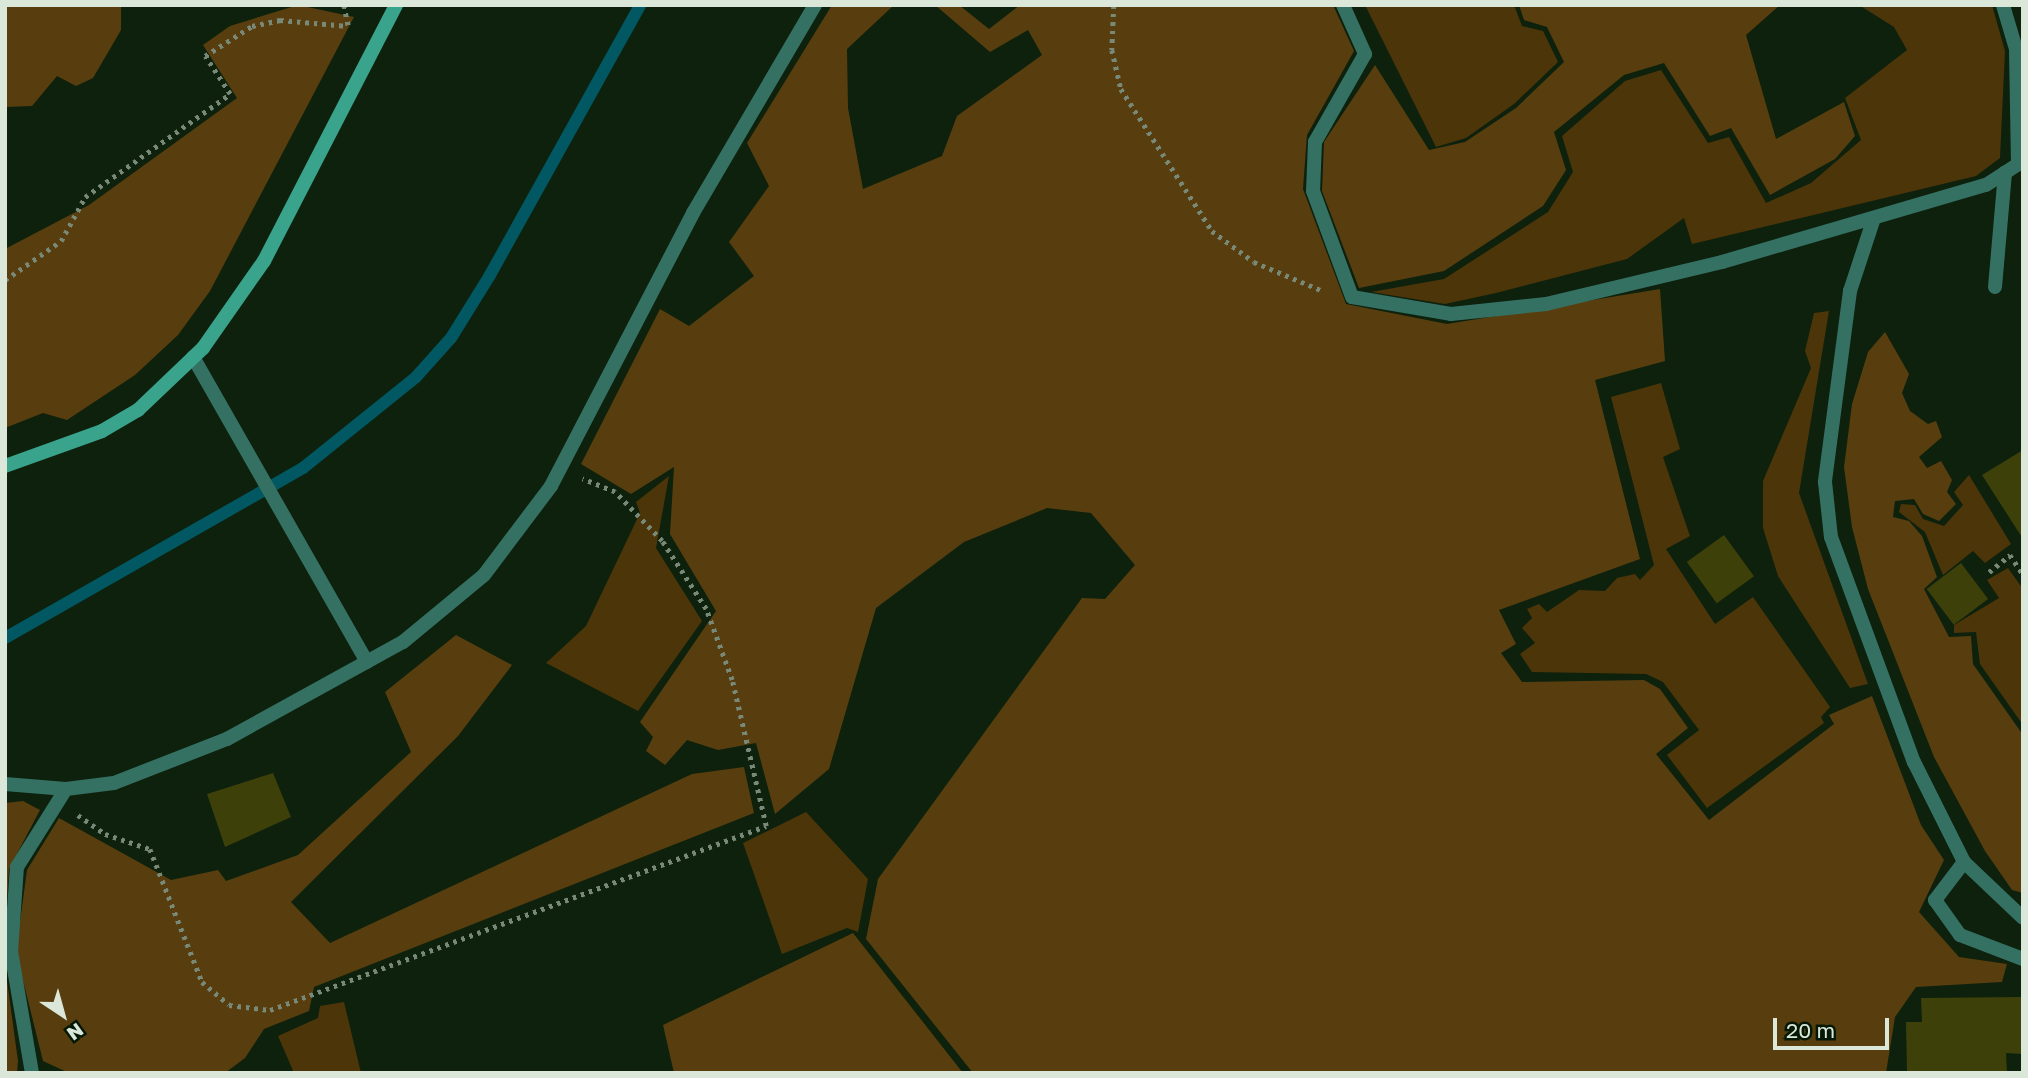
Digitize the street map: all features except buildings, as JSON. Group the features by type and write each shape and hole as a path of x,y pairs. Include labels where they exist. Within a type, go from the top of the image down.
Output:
{"street":[{"path":"5,466 102,431 138,410 193,357 264,261 396,5"},
{"path":"5,784 62,795 114,783 227,739 403,642 484,575 560,469 700,201 815,5"},
{"path":"1343,5 1365,54 1315,142 1313,191 1352,298 1451,314 1546,304 1874,218 1986,185 2018,164 2016,49 2003,5"},
{"path":"1995,288 2005,172"},
{"path":"1874,218 1846,318 1825,482 1831,537 1914,762 1965,862 2023,918"},
{"path":"193,357 367,662"},
{"path":"32,1073 11,952 17,867 62,795"},
{"path":"1965,862 1935,900 1959,935 2023,959"}],"path":[{"path":"1114,5 1112,50 1121,89 1212,231 1254,262 1308,287 1352,298"},
{"path":"5,280 61,241 85,197 229,94 205,56 252,26 280,20 348,26"},
{"path":"62,795 105,834 150,849 202,982 229,1005 270,1010 766,826 732,680 706,609 662,541 615,492 560,469"},
{"path":"1989,572 2010,555 2023,574"}],"shaded area":[{"path":"5,5 121,5 121,30 93,78 76,86 57,76 32,106 5,107"},
{"path":"298,5 354,17 210,291 178,335 135,375 67,420 43,413 5,428 5,249 89,205 237,98 203,45 230,26"},
{"path":"832,5 894,5 847,49 848,108 863,189 942,156 957,116 1042,55 1028,30 990,52 935,5 959,5 989,29 1020,5 1333,5 1354,51 1307,135 1303,189 1346,304 1447,324 1660,289 1665,361 1595,380 1640,559 1499,610 1516,644 1501,653 1522,682 1644,680 1660,689 1688,728 1656,754 1709,820 1834,724 1829,715 1872,696 1921,825 1944,860 1919,912 1959,957 2007,964 2002,982 1916,987 1895,1017 1886,1073 973,1073 866,939 878,879 1082,598 1105,599 1135,565 1091,513 1047,508 964,542 876,608 829,769 775,814 756,743 718,750 687,740 665,765 646,751 653,737 640,722 716,611 670,534 674,467 631,494 581,464 660,309 689,326 754,276 729,242 769,186 747,143"},
{"path":"1365,5 1514,5 1522,26 1543,31 1558,62 1514,104 1466,138 1436,147"},
{"path":"1519,5 1780,5 1746,35 1776,139 1844,102 1855,136 1835,159 1770,195 1731,128 1710,136 1664,63 1624,75 1554,132 1566,170 1543,206 1444,271 1359,288 1322,191 1324,142 1375,65 1429,150 1465,142 1516,108 1564,62 1547,27 1524,20"},
{"path":"1859,5 1992,5 2005,51 2000,158 1976,176 1692,244 1684,218 1627,259 1445,304 1371,292 1444,279 1548,212 1573,172 1562,136 1625,81 1661,70 1708,143 1729,137 1766,203 1811,183 1861,140 1845,98 1907,50 1894,27"},
{"path":"1829,311 1799,493 1868,684 1850,688 1778,576 1763,528 1763,481 1811,368 1805,351 1814,313"},
{"path":"1885,332 1909,374 1902,393 1910,411 1928,424 1936,421 1942,437 1919,457 1927,468 1941,461 1952,480 1947,492 1956,504 1939,521 1923,514 1914,499 1895,501 1893,517 1909,521 1922,536 1937,577 1924,589 1949,637 1971,636 1973,664 2023,735 2023,893 2012,890 1985,851 1934,757 1868,589 1852,527 1844,467 1852,404 1868,352"},
{"path":"1661,383 1680,449 1663,457 1690,536 1666,549 1715,624 1753,597 1830,707 1821,717 1824,723 1707,808 1667,755 1699,730 1663,682 1646,674 1532,672 1520,654 1535,643 1522,628 1532,618 1527,609 1539,604 1547,612 1579,590 1605,591 1617,578 1635,574 1640,580 1654,565 1611,397"},
{"path":"1969,475 2011,544 1985,563 1973,551 1943,575 1925,532 1899,512 1901,504 1915,505 1923,519 1944,526 1963,505 1954,492"},
{"path":"669,476 656,548 702,621 638,711 546,663 586,626 640,513 636,502"},
{"path":"2008,568 2023,589 2023,725 1980,664 1976,632 1954,633 1954,625 1999,598 1987,580"},
{"path":"456,635 512,665 458,736 291,902 330,943 692,774 744,767 754,813 314,987 309,1011 264,1029 245,1058 225,1073 69,1073 43,1061 16,952 27,870 59,818 171,880 218,870 226,881 298,855 411,752 385,692"},
{"path":"23,801 40,810 9,869 5,933 5,803"},
{"path":"806,812 868,879 858,932 847,928 782,954 743,843"},
{"path":"853,933 963,1073 674,1073 663,1025"},
{"path":"5,966 18,1061 17,1073 5,1073"},
{"path":"344,1002 361,1073 294,1073 278,1036 318,1018 320,1006"}],"waterway":[{"path":"5,638 303,468 416,377 451,338 490,275 640,5"}]}
